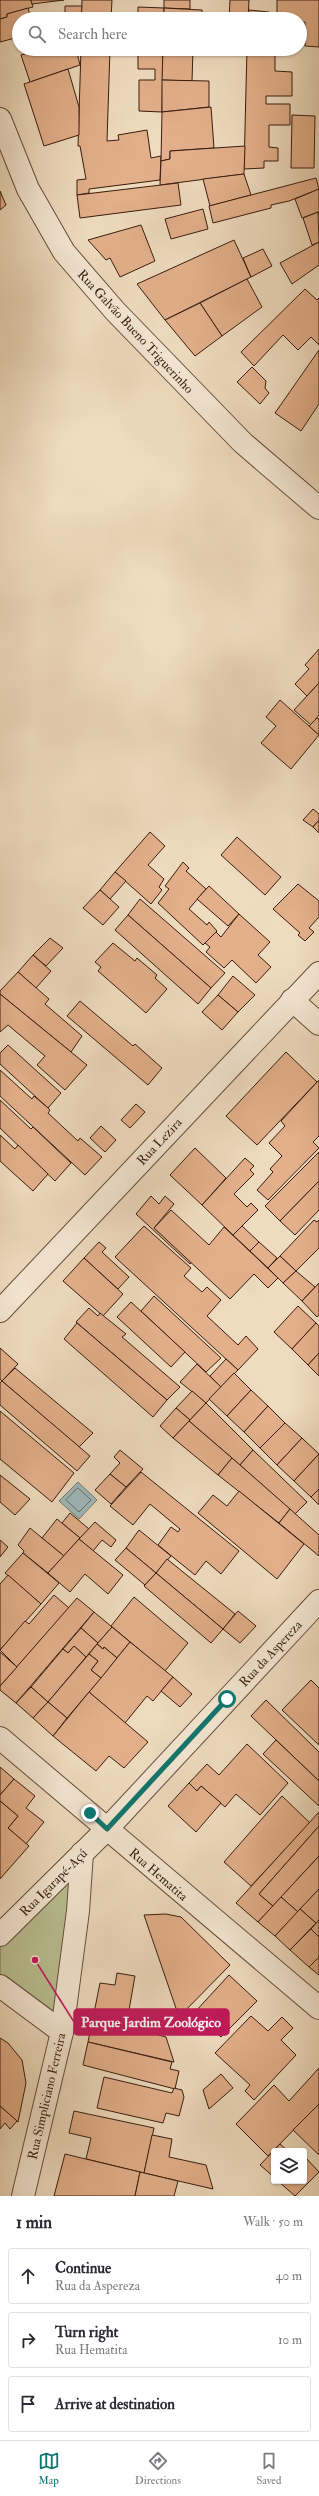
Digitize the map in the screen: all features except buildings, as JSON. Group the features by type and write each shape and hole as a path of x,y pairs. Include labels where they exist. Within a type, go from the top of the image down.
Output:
{"street":[{"name":"Rua Galvão Bueno Triguerinho","path":"0,119 28,189 64,252 114,312 238,437 319,508"},
{"name":"Rua Lezira","path":"0,1311 319,973"},
{"path":"292,1000 319,1024"},
{"name":"Rua da Aspereza","path":"107,1829 319,1601"},
{"name":"Rua Hematita","path":"0,1738 319,2008"},
{"name":"Rua Igarapé-Açú","path":"0,1935 107,1829"},
{"name":"Rua Simpliciano Ferreira","path":"24,2196 62,2032 78,1911 82,1853"},
{"path":"0,1986 62,2032"}],"green space":[{"path":"82,1853 62,2032 0,1986 0,1934"}],"water":[{"path":"78,1482 97,1500 79,1519 59,1501"}],"place":[{"name":"Parque Jardim Zoológico","path":"35,1960"}],"route":[{"path":"90,1813 107,1829 227,1699"}]}
